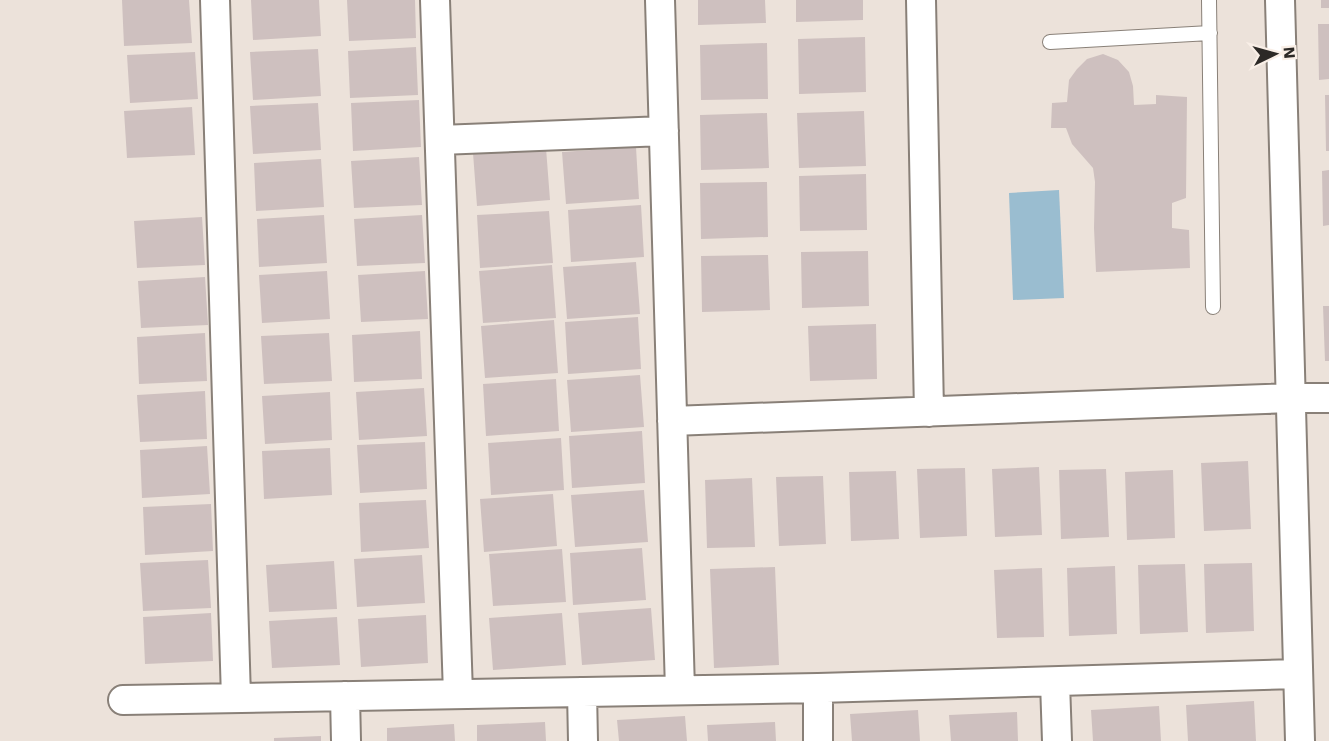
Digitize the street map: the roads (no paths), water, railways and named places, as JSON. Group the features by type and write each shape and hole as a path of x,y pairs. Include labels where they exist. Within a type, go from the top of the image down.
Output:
{"street":[{"path":"215,0 236,698"},
{"path":"435,0 458,694"},
{"path":"660,0 680,690"},
{"path":"921,0 928,412"},
{"path":"1280,0 1300,741"},
{"path":"440,140 664,131"},
{"path":"672,421 1329,398"},
{"path":"123,700 818,688 1298,674"},
{"path":"1054,682 1057,741"},
{"path":"818,688 819,741"},
{"path":"582,692 583,741"},
{"path":"345,696 346,741"}],"lane":[{"path":"1209,0 1213,307"},
{"path":"1050,42 1210,33"}],"water":[{"path":"1059,190 1064,298 1013,300 1009,193"}]}
